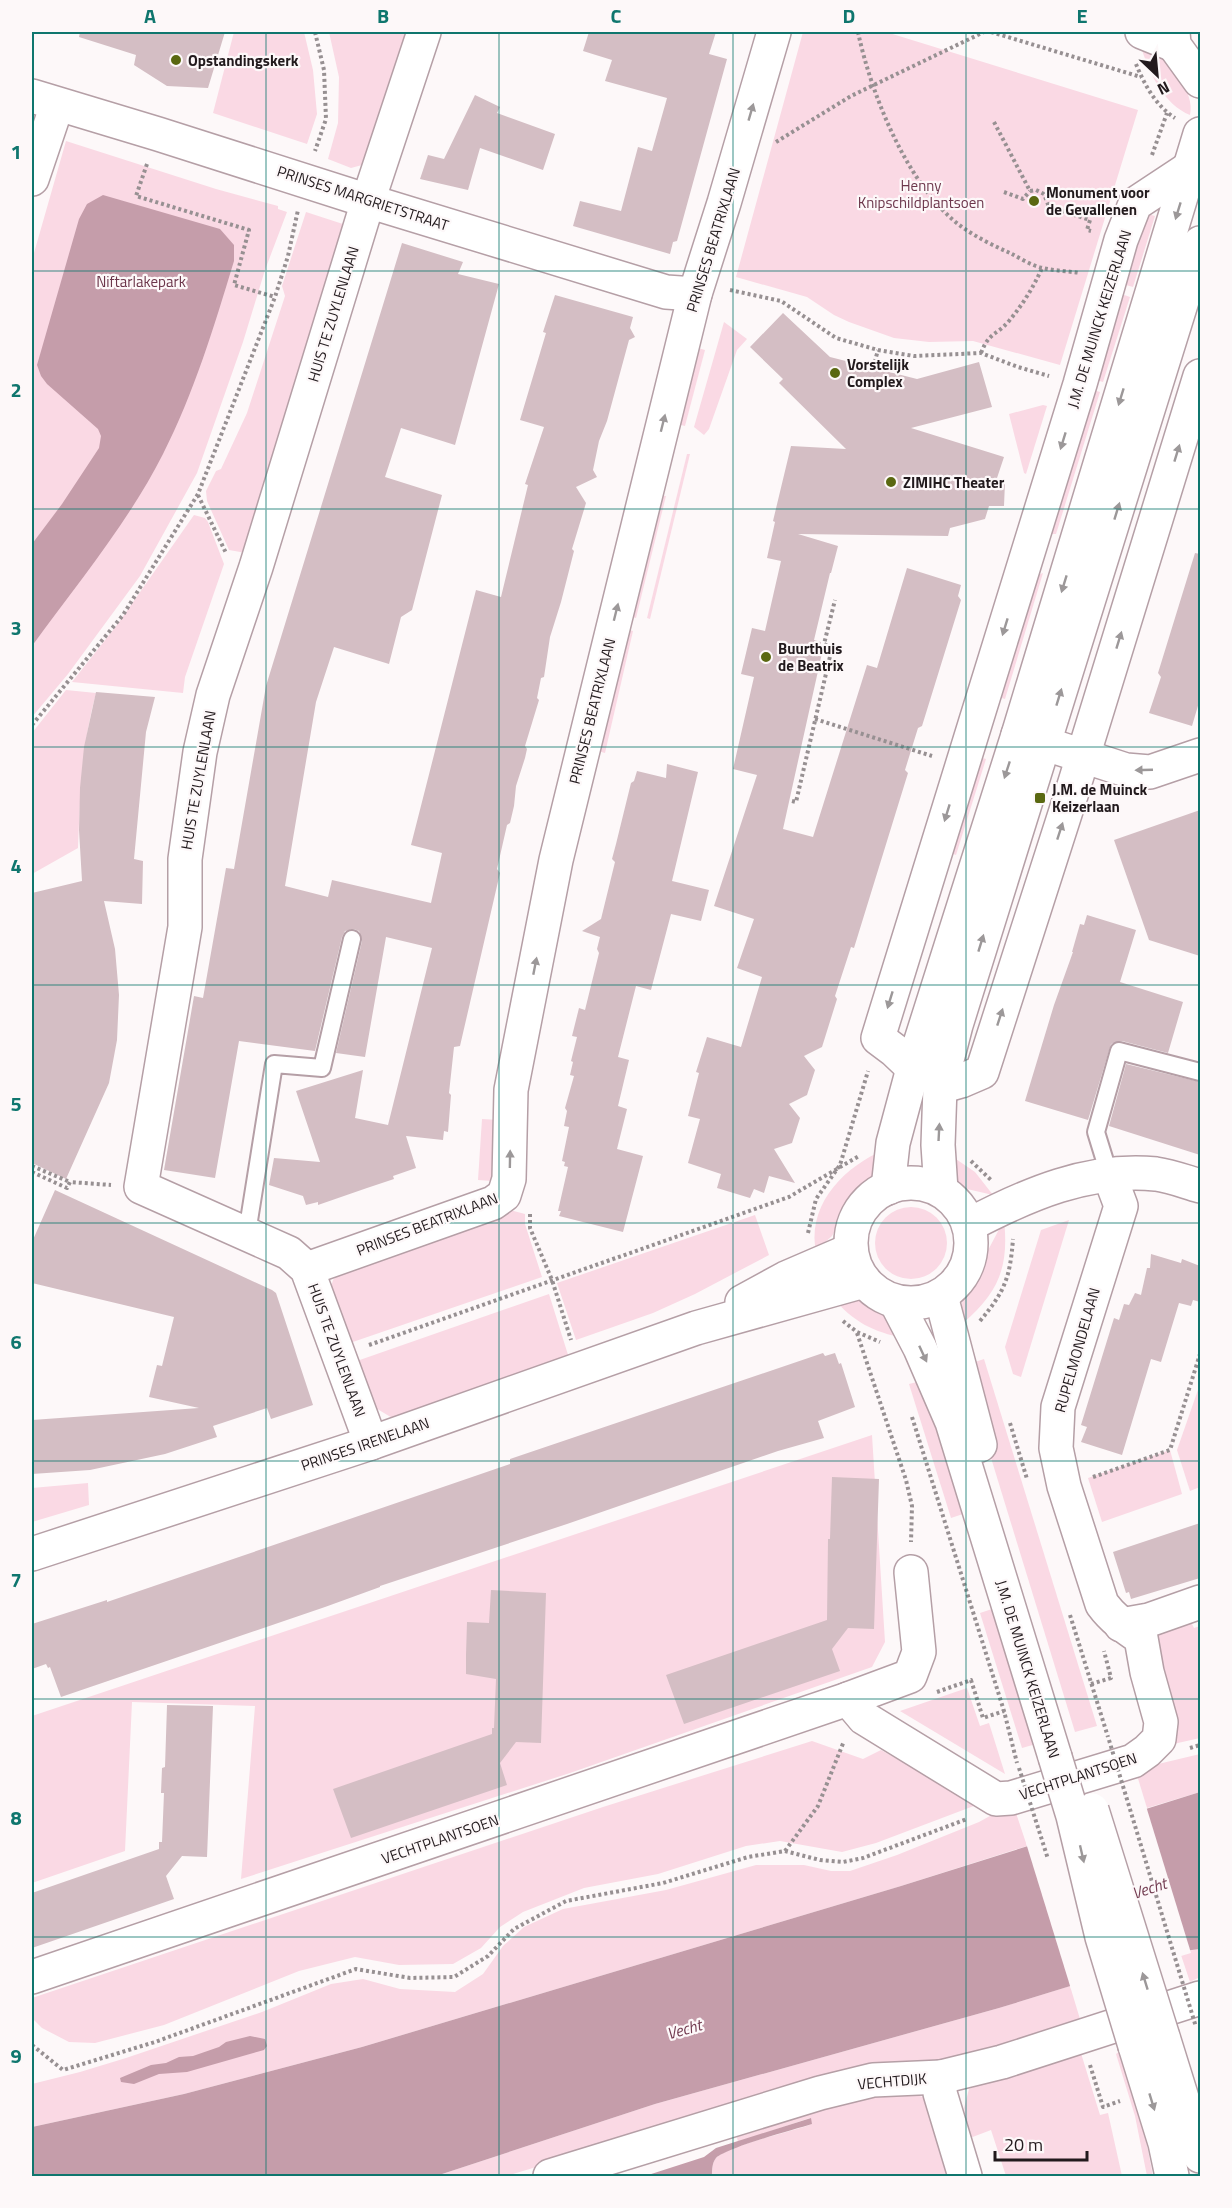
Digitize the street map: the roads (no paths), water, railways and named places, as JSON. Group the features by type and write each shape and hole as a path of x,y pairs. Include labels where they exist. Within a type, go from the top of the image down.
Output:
{"street":[{"name":"HUIS TE ZUYLENLAAN","path":"371,1443 337,1356 307,1269 289,1254 247,1233 141,1187 185,927 185,859 200,752 213,695 256,567 368,201 424,32"},
{"name":"PRINSES BEATRIXLAAN","path":"307,1269 492,1203 504,1195 509,1179 510,1090 556,860 695,294 735,168 774,32"},
{"path":"1142,32 1173,38 1200,81"},
{"name":"PRINSES MARGRIETSTRAAT","path":"44,101 158,134 666,292 695,294"},
{"path":"32,179 44,101"},
{"path":"888,1188 893,1143 956,1025 1031,739 1200,134"},
{"name":"J.M. DE MUINCK KEIZERLAAN","path":"926,1078 878,1038 1080,384 1121,240 1135,204 1191,167"},
{"path":"1031,739 1200,243"},
{"path":"926,1078 961,1081 982,1072 1083,756 1200,376"},
{"path":"1031,739 1126,770 1150,772 1200,755"},
{"path":"926,1078 938,1145 940,1191"},
{"path":"969,1225 1007,1205 1068,1182 1110,1174 1157,1174 1200,1186"},
{"name":"RUPELMONDELAAN","path":"1110,1174 1120,1206 1058,1407 1056,1448 1064,1486 1102,1604 1110,1616 1112,1638"},
{"path":"905,1183 924,1184 940,1191 958,1205 969,1225 971,1252 961,1277 941,1296 920,1303 897,1302 879,1294 864,1281 854,1261 851,1250 854,1224 867,1203 888,1188 905,1183"},
{"name":"PRINSES IRENELAAN","path":"696,1328 786,1278 851,1250"},
{"name":"PRINSES IRENELAAN","path":"32,1554 371,1443 696,1328 864,1281"},
{"name":"J.M. DE MUINCK KEIZERLAAN","path":"941,1296 1065,1754 1073,1816 1102,1937 1149,2042"},
{"name":"J.M. DE MUINCK KEIZERLAAN","path":"897,1302 920,1347 952,1422 1065,1754"},
{"name":"VECHTPLANTSOEN","path":"32,1977 856,1709 910,1676 919,1652 911,1572"},
{"path":"1112,1638 1149,1620 1200,1602"},
{"name":"VECHTPLANTSOEN","path":"856,1709 996,1799 1011,1798 1133,1761 1148,1751 1159,1739 1161,1722 1147,1672 1141,1638 1112,1638"},
{"name":"VECHTDIJK","path":"550,2176 820,2092 873,2080 941,2077 1198,2012"},
{"path":"1149,2042 1200,2156"},
{"path":"1149,2042 1172,2176"},
{"path":"941,2077 940,2093 965,2176"}],"lane":[{"path":"247,1233 274,1064 322,1068 352,939"},
{"path":"1110,1174 1096,1132 1119,1051 1200,1072"}],"water":[{"path":"103,195 220,229 234,245 234,261 194,384 163,454 118,529 32,646 32,544 99,448 101,436 98,429 47,384 37,365 79,219 87,204"},
{"name":"Vecht","path":"1200,1792 1200,1949 1184,1951 999,2008 655,2104 436,2176 32,2176 32,2127 184,2094 362,2047 901,1886"},
{"path":"250,2036 265,2039 267,2046 264,2050 187,2072 159,2074 134,2084 121,2082 120,2078 151,2065 166,2063 179,2057 193,2056 219,2047 226,2042"},
{"path":"811,2118 812,2124 747,2144 716,2158 712,2167 712,2176 645,2176 704,2157 716,2148"}],"place":[{"name":"Opstandingskerk","path":"176,60"},
{"name":"Monument voor de Gevallenen","path":"1034,201"},
{"name":"Vorstelijk Complex","path":"835,373"},
{"name":"ZIMIHC Theater","path":"891,482"},
{"name":"Buurthuis de Beatrix","path":"766,657"},
{"name":"J.M. de Muinck Keizerlaan","path":"1040,798"}],"park label":[{"name":"Henny Knipschildplantsoen","path":"921,194"},
{"name":"Niftarlakepark","path":"141,281"}]}
